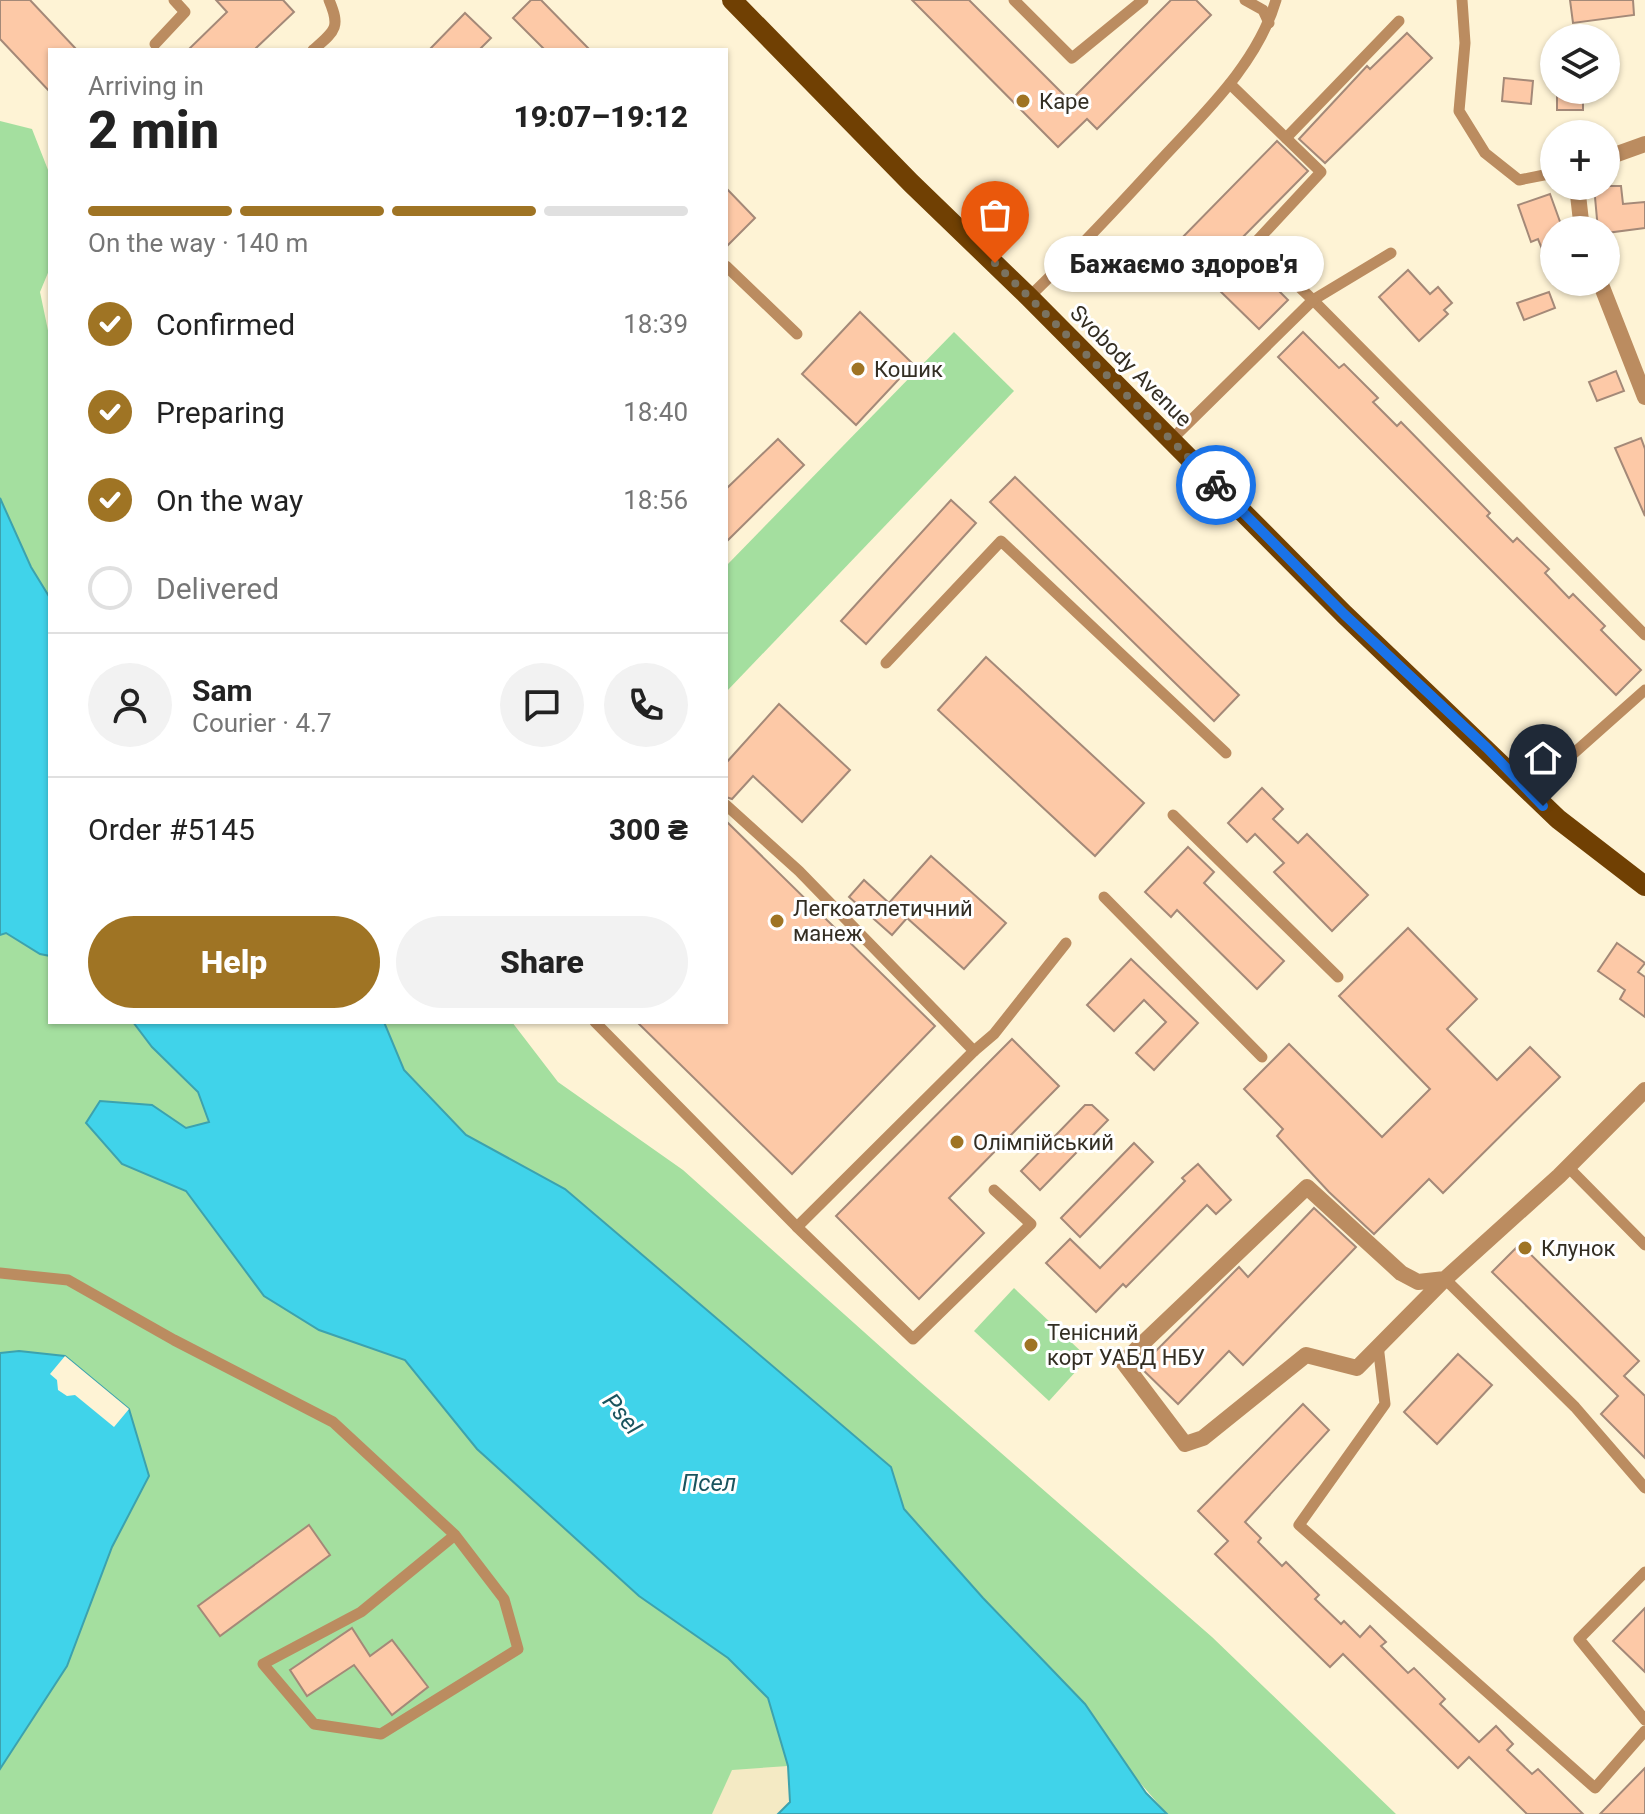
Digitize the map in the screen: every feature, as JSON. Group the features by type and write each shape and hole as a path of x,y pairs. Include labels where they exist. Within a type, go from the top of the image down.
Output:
{"main road":[{"name":"Svobody Avenue","path":"732,0 911,183 1029,297 1344,614 1487,748 1529,793 1584,842 1645,886"}],"street":[{"path":"1620,153 1645,144"},
{"path":"1605,296 1645,397"},
{"path":"1445,1279 1418,1282 1401,1273 1307,1187 1123,1362 1185,1444 1203,1438 1306,1355 1357,1368 1445,1279 1488,1243 1645,1090"}],"lane":[{"path":"155,44 185,12 174,0"},
{"path":"315,48 333,33 337,18 329,0"},
{"path":"1014,0 1072,58 1143,0"},
{"path":"1245,0 1263,10 1269,23"},
{"path":"1029,297 1076,253 1230,84 1269,23 1276,0"},
{"path":"1462,0 1465,43 1459,111 1485,153 1519,180 1540,176"},
{"path":"1286,138 1399,21"},
{"path":"1230,84 1321,172 1254,244 1645,635"},
{"path":"1171,440 1313,300 1391,253"},
{"path":"728,268 797,334"},
{"path":"886,663 1001,541 1226,753"},
{"path":"1529,793 1645,690"},
{"path":"728,807 799,871 974,1051"},
{"path":"1173,815 1338,977"},
{"path":"1104,897 1262,1057"},
{"path":"797,1227 994,1034 1066,943"},
{"path":"597,1024 797,1227 913,1339 1031,1224 994,1190"},
{"path":"1568,1167 1645,1245"},
{"path":"0,1273 68,1280 174,1340 333,1422 455,1535 504,1599 518,1649 381,1734 314,1724 263,1664 361,1612 455,1535"},
{"path":"1445,1279 1575,1407 1645,1488"},
{"path":"1378,1345 1385,1404 1299,1525 1595,1788 1645,1731"},
{"path":"1645,1572 1579,1639 1645,1720"}],"green space":[{"path":"0,121 32,129 48,170 48,273 40,292 48,330 48,595 31,567 0,498"},
{"path":"954,332 1014,391 728,690 728,564"},
{"path":"6,933 48,956 48,1024 135,1024 152,1047 198,1092 209,1122 186,1128 152,1105 122,1164 186,1191 264,1296 319,1330 405,1360 477,1449 639,1596 728,1658 768,1698 788,1766 778,1814 0,1814 0,1769 67,1666 112,1547 149,1476 129,1409 65,1356 19,1351 0,1353 0,935"},
{"path":"385,1024 514,1024 558,1082 683,1170 1212,1637 1396,1814 1167,1814 904,1509 891,1467 565,1189 466,1135 404,1070"},
{"name":"Тенісний корт УАБД НБУ","path":"1014,1288 1088,1358 1049,1401 974,1331"}],"sand":[{"path":"788,1766 790,1802 778,1814 712,1814 732,1770"}],"water":[{"path":"0,498 31,567 48,595 48,956 6,933 0,935"},
{"name":"Псел","path":"135,1024 385,1024 404,1070 466,1135 565,1189 891,1467 904,1509 983,1598 1085,1704 1146,1793 1167,1814 778,1814 790,1802 788,1766 768,1698 728,1658 639,1596 477,1449 405,1360 319,1330 264,1296 186,1191 122,1164 86,1123 100,1101 152,1105 186,1128 209,1122 198,1092 152,1047"},
{"path":"19,1351 65,1356 129,1409 149,1476 112,1547 67,1666 0,1769 0,1353"}],"pier":[{"path":"65,1356 129,1409 114,1427 75,1395 67,1396 58,1390 57,1380 50,1374"}],"building":[{"path":"0,0 30,0 75,48 48,48 48,90 0,39"},
{"path":"216,0 283,0 294,12 256,48 190,48 227,12"},
{"path":"531,0 541,0 588,48 543,48 513,18"},
{"path":"912,0 969,0 1070,101 1171,0 1196,0 1211,15 1097,129 1087,119 1058,147"},
{"path":"1570,0 1633,0 1634,15 1573,23"},
{"path":"465,13 491,38 481,48 431,48"},
{"path":"1407,33 1432,58 1325,163 1299,139 1367,66 1370,69"},
{"path":"1504,78 1533,81 1531,104 1502,101"},
{"path":"1557,104 1583,104 1583,110 1557,110"},
{"path":"1277,141 1308,171 1234,246 1288,300 1259,329 1174,246"},
{"path":"1620,186 1623,204 1645,202 1645,228 1620,231 1620,216 1597,216 1595,200 1620,200"},
{"path":"728,190 755,218 728,245"},
{"path":"1540,197 1540,200 1552,200 1558,216 1540,216 1540,244 1538,239 1531,242 1518,205"},
{"path":"1408,270 1430,294 1438,287 1452,303 1444,310 1448,314 1419,341 1379,297"},
{"path":"1540,295 1550,296 1555,308 1524,320 1517,303"},
{"name":"Кошик","path":"860,312 913,364 856,425 802,374"},
{"path":"1303,332 1339,368 1344,364 1378,398 1373,402 1397,426 1401,422 1490,513 1487,516 1513,542 1517,538 1549,569 1545,573 1569,598 1573,594 1605,626 1601,630 1641,670 1616,695 1278,357"},
{"path":"1616,371 1624,391 1597,401 1589,382"},
{"path":"1641,438 1645,449 1645,516 1615,448"},
{"path":"778,439 804,465 728,540 728,487"},
{"path":"1015,477 1239,695 1214,721 990,502"},
{"path":"951,500 976,523 866,644 841,621"},
{"path":"986,657 1144,803 1095,856 938,710"},
{"path":"779,704 850,770 802,822 753,776 732,799 728,798 728,761"},
{"path":"1262,788 1283,809 1273,819 1298,843 1307,834 1368,895 1332,931 1274,872 1284,863 1255,834 1247,842 1228,823"},
{"name":"Легкоатлетичний манеж","path":"728,823 935,1026 792,1174 639,1024 728,1024"},
{"path":"1188,847 1214,872 1204,883 1284,961 1257,989 1177,910 1171,917 1145,892"},
{"path":"931,856 1006,923 964,969 907,918 892,935 849,897 864,880 889,903"},
{"path":"1408,928 1477,999 1447,1029 1497,1080 1530,1047 1560,1077 1443,1193 1429,1179 1374,1234 1329,1192 1277,1136 1283,1129 1244,1089 1289,1044 1382,1137 1430,1089 1339,996"},
{"path":"1617,943 1645,963 1638,972 1645,977 1645,1017 1620,999 1625,990 1598,971"},
{"path":"1131,959 1198,1023 1154,1070 1136,1053 1166,1022 1144,1000 1114,1031 1087,1005"},
{"name":"Олімпійський","path":"1012,1039 1059,1086 949,1198 984,1233 919,1299 836,1216"},
{"path":"1085,1105 1092,1105 1108,1120 1040,1190 1021,1171"},
{"path":"1134,1143 1153,1162 1080,1237 1061,1218"},
{"path":"1198,1164 1231,1200 1216,1214 1207,1205 1126,1287 1123,1284 1096,1312 1046,1263 1070,1239 1100,1268"},
{"path":"1314,1208 1356,1247 1243,1365 1229,1351 1178,1404 1140,1367 1239,1267 1248,1277"},
{"path":"1520,1244 1639,1361 1624,1376 1645,1396 1645,1458 1601,1414 1618,1396 1492,1272"},
{"path":"1458,1354 1492,1385 1437,1444 1404,1412"},
{"path":"1303,1404 1329,1430 1245,1522 1261,1538 1258,1542 1282,1566 1286,1562 1319,1595 1315,1599 1341,1624 1344,1621 1360,1637 1370,1626 1386,1642 1381,1646 1408,1673 1414,1668 1445,1699 1440,1704 1479,1742 1496,1726 1513,1744 1507,1750 1532,1774 1538,1769 1583,1814 1527,1814 1469,1757 1458,1768 1343,1654 1330,1667 1215,1554 1228,1541 1198,1511"},
{"path":"309,1525 330,1555 220,1636 198,1606"},
{"path":"1645,1608 1645,1672 1613,1641"},
{"path":"352,1628 370,1656 392,1640 428,1687 392,1715 354,1665 307,1696 290,1670"},
{"path":"1645,1768 1645,1814 1600,1814"}],"way so far":[{"path":"995,263 1216,485"}],"place":[{"name":"Каре","path":"1023,101"},
{"name":"Бажаємо здоров'я","path":"995,263"},
{"name":"Кошик","path":"858,369"},
{"name":"Легкоатлетичний манеж","path":"777,921"},
{"name":"Олімпійський","path":"957,1142"},
{"name":"Клунок","path":"1525,1248"},
{"name":"Тенісний корт УАБД НБУ","path":"1031,1345"}],"route":[{"path":"1216,485 1543,806"}],"water label":[{"name":"Psel","path":"622,1414"}]}
